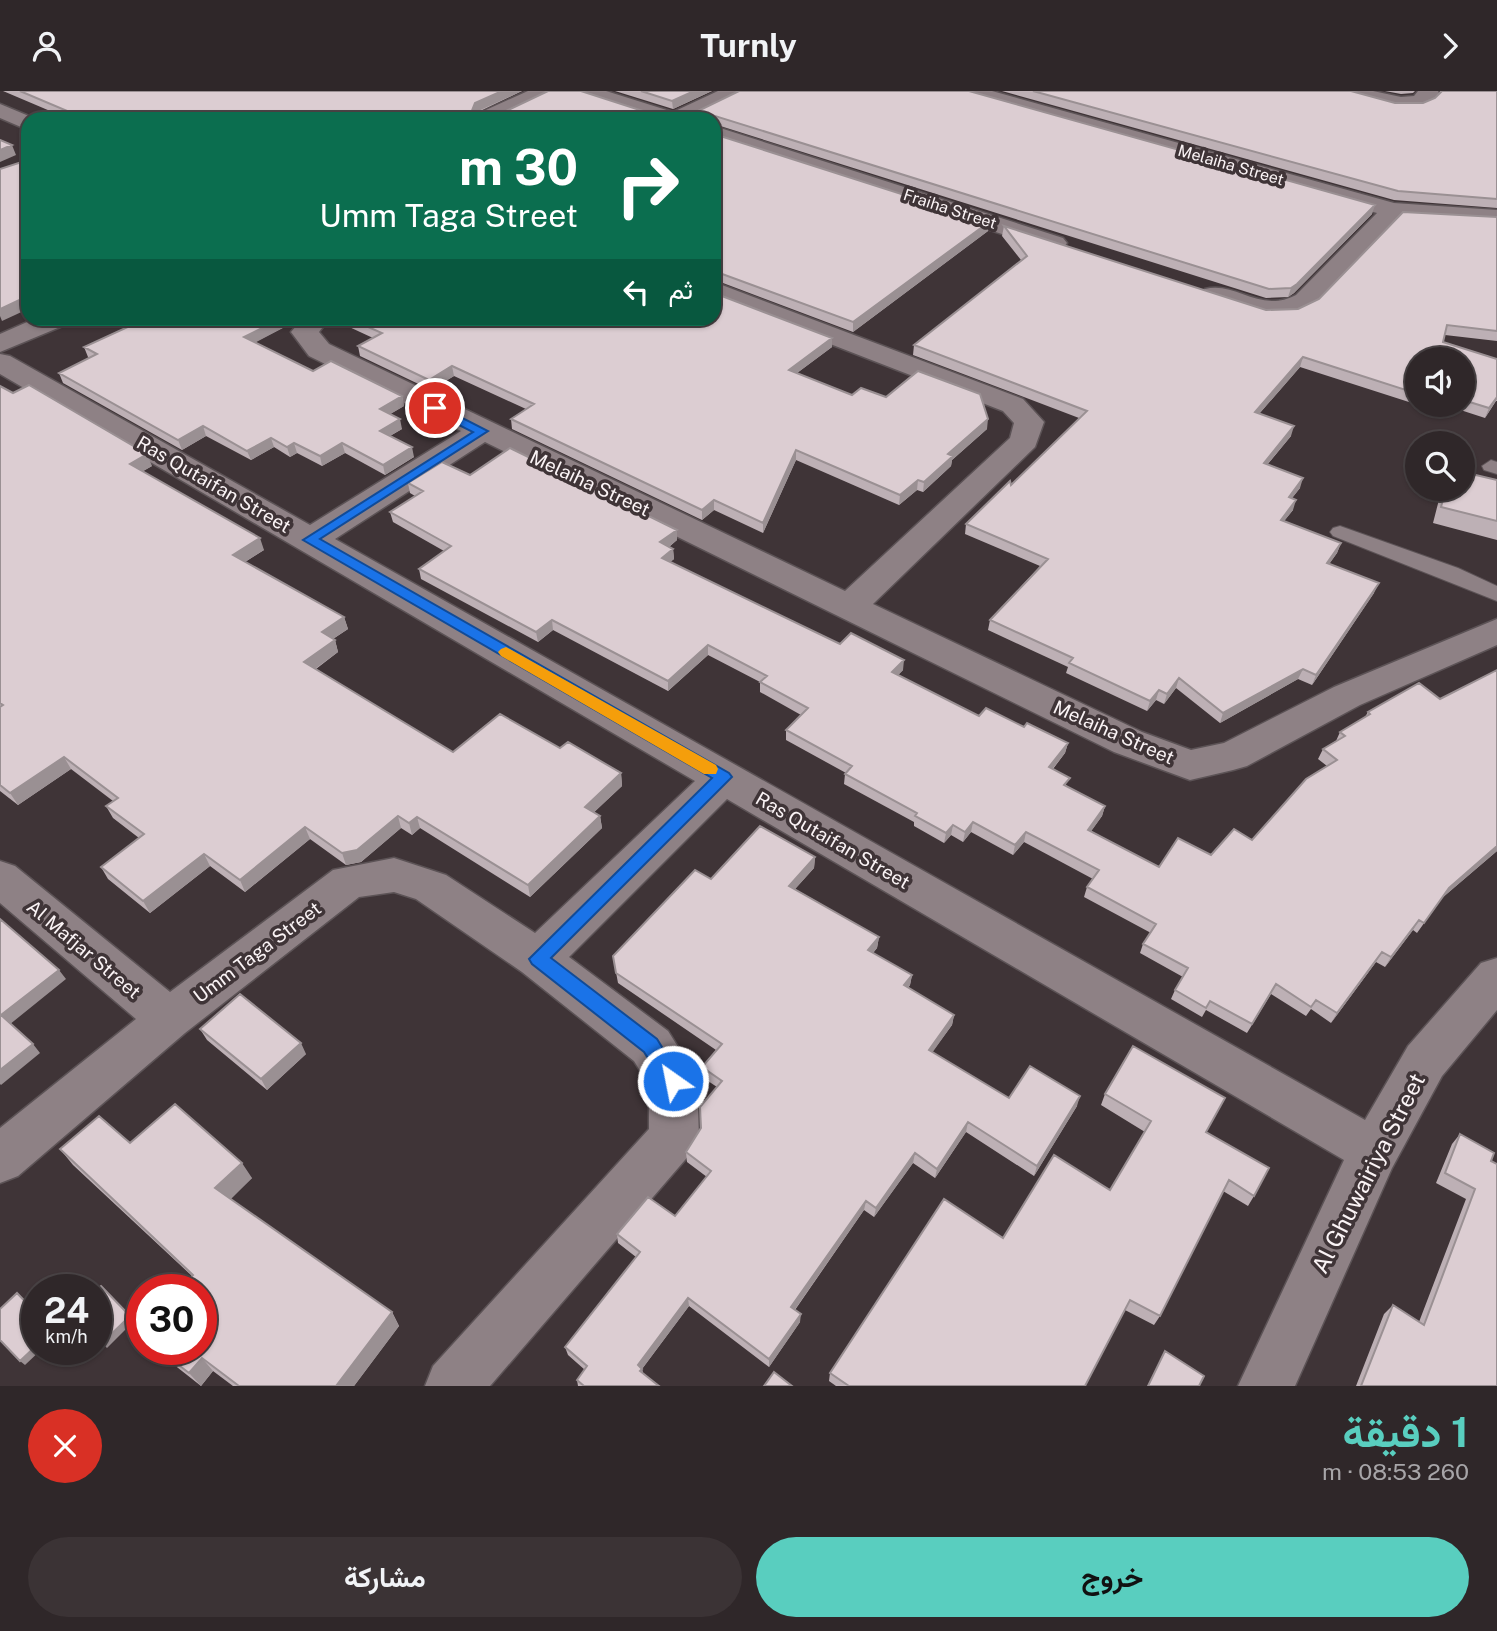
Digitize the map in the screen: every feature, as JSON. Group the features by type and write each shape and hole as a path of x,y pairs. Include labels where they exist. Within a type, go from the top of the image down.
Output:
{"street":[{"path":"500,112 545,91"},
{"path":"584,91 652,112"},
{"path":"690,112 735,91"},
{"name":"Melaiha Street","path":"969,91 1393,210 1497,217"},
{"path":"1349,91 1408,103 1423,101 1429,96 1429,91"},
{"path":"0,110 21,120"},
{"name":"Fraiha Street","path":"721,135 1078,251"},
{"path":"1195,289 1264,309 1295,308 1305,301 1393,210"},
{"path":"721,293 1013,405 1029,422 1024,441 850,606"},
{"path":"0,344 40,326"},
{"name":"Melaiha Street","path":"310,326 305,332 319,350 1128,742 1190,765 1233,756 1347,696 1497,631"},
{"name":"Ras Qutaifan Street","path":"0,362 1374,1151"},
{"path":"310,540 482,431"},
{"path":"538,959 724,777"},
{"name":"Umm Taga Street","path":"0,1159 169,1019 348,882 394,875 431,887 538,959 651,1045 673,1081 674,1137 453,1386"},
{"name":"Al Mafjar Street","path":"0,878 169,1019"},
{"name":"Al Ghuwairiya Street","path":"1266,1386 1374,1151 1425,1061 1497,977"}],"lane":[{"path":"1340,532 1451,573 1497,594"}],"building":[{"path":"20,91 502,91 475,103 471,112 70,112"},
{"path":"548,91 581,91 646,112 504,112"},
{"path":"641,91 694,91 672,101"},
{"path":"739,91 969,91 1375,205 1297,284 1291,288 1269,289 721,118 721,112 696,112"},
{"path":"1033,91 1351,91 1395,103 1423,103 1435,98 1442,91 1497,91 1497,199 1398,191"},
{"path":"721,136 989,222 853,322 721,274"},
{"path":"0,140 12,145 0,150"},
{"path":"21,162 21,299 0,309 0,169"},
{"path":"1403,212 1497,217 1497,331 1447,325 1443,342 1459,347 1405,347 1405,390 1303,357 1255,412 1294,426 1264,463 1303,478 1289,497 1296,500 1281,520 1341,543 1327,563 1379,583 1316,675 1303,669 1223,713 1179,678 1167,694 1159,690 1150,701 1069,663 1073,658 990,620 1048,559 966,524 1010,481 1011,485 1087,411 914,345 1027,256 1004,226 1266,310 1298,309 1319,299"},
{"path":"721,296 832,338 789,370 852,395 861,388 886,397 918,371 980,394 988,419 948,454 953,456 924,482 918,480 900,495 796,450 763,523 714,500 702,510 511,419 534,404 452,366 429,380 358,346 382,333 366,326 721,326"},
{"path":"130,326 266,326 244,337 313,371 331,361 402,396 380,409 400,419 380,431 412,447 383,465 342,443 320,456 294,443 287,447 271,438 247,451 203,426 178,440 59,373 97,354 84,347"},
{"path":"1475,352 1497,359 1497,397 1489,408 1475,404"},
{"path":"29,385 147,454 130,464 260,538 233,555 344,617 322,632 335,640 304,662 453,752 500,714 560,748 568,742 621,773 585,807 600,816 528,885 417,817 409,823 398,816 357,850 342,853 305,827 240,880 204,854 143,901 101,867 144,834 106,806 118,798 64,757 10,793 0,785 0,707 3,705 0,703 0,386 13,393"},
{"path":"510,448 677,530 660,542 673,549 662,558 840,644 851,633 904,660 892,672 979,716 986,708 1024,727 1027,723 1068,743 1049,767 1070,778 1064,785 1105,806 1088,830 1159,867 1178,838 1211,855 1234,829 1252,840 1306,779 1337,760 1323,749 1345,736 1340,732 1370,714 1368,712 1419,683 1440,699 1497,670 1497,846 1449,888 1424,923 1419,920 1391,957 1382,952 1337,1013 1316,1000 1311,1007 1276,984 1252,1024 1210,1001 1206,1008 1175,990 1188,968 1143,944 1156,924 1087,887 1099,870 1026,832 1015,845 973,822 965,832 953,825 946,833 915,816 917,813 845,774 852,766 786,730 808,708 760,682 767,676 708,645 668,681 552,620 536,632 419,569 451,546 390,512 423,491 408,483 442,462 470,475"},
{"path":"1475,475 1497,480 1497,521 1441,507 1443,501 1475,501"},
{"path":"760,826 815,857 789,886 879,937 868,950 912,975 904,985 954,1015 929,1050 1009,1098 1030,1066 1080,1096 1037,1166 968,1122 937,1169 915,1153 876,1208 866,1201 791,1307 801,1314 769,1359 688,1298 638,1365 642,1369 640,1371 659,1386 584,1386 577,1380 587,1366 565,1347 640,1252 617,1234 648,1197 675,1216 711,1171 686,1152 701,1128 700,1107 722,1081 702,1067 722,1044 616,973 613,956 695,870 711,879"},
{"path":"0,919 59,970 1,1015 33,1044 0,1070"},
{"path":"240,994 301,1043 261,1079 200,1029"},
{"path":"1133,1046 1225,1098 1206,1132 1269,1168 1254,1196 1229,1180 1160,1316 1130,1300 1085,1386 849,1386 830,1373 944,1199 1003,1238 1054,1155 1110,1190 1151,1121 1105,1094"},
{"path":"175,1104 242,1163 215,1188 392,1312 336,1386 239,1386 211,1365 217,1365 217,1274 192,1274 60,1149 99,1116 130,1143"},
{"path":"1460,1134 1494,1153 1491,1161 1497,1164 1497,1386 1361,1386 1393,1305 1424,1325 1475,1189 1445,1173"},
{"path":"17,1293 21,1297 20,1361 0,1340 0,1309"},
{"path":"112,1297 126,1312 126,1320 112,1333"},
{"path":"1165,1351 1204,1376 1199,1386 1148,1386"},
{"path":"179,1365 196,1365 189,1373"},
{"path":"774,1372 792,1386 764,1386"}],"slow traffic":[{"path":"506,652 710,769"}],"route":[{"path":"435,408 482,431 310,540 724,777 538,959 651,1045 673,1081"}]}
